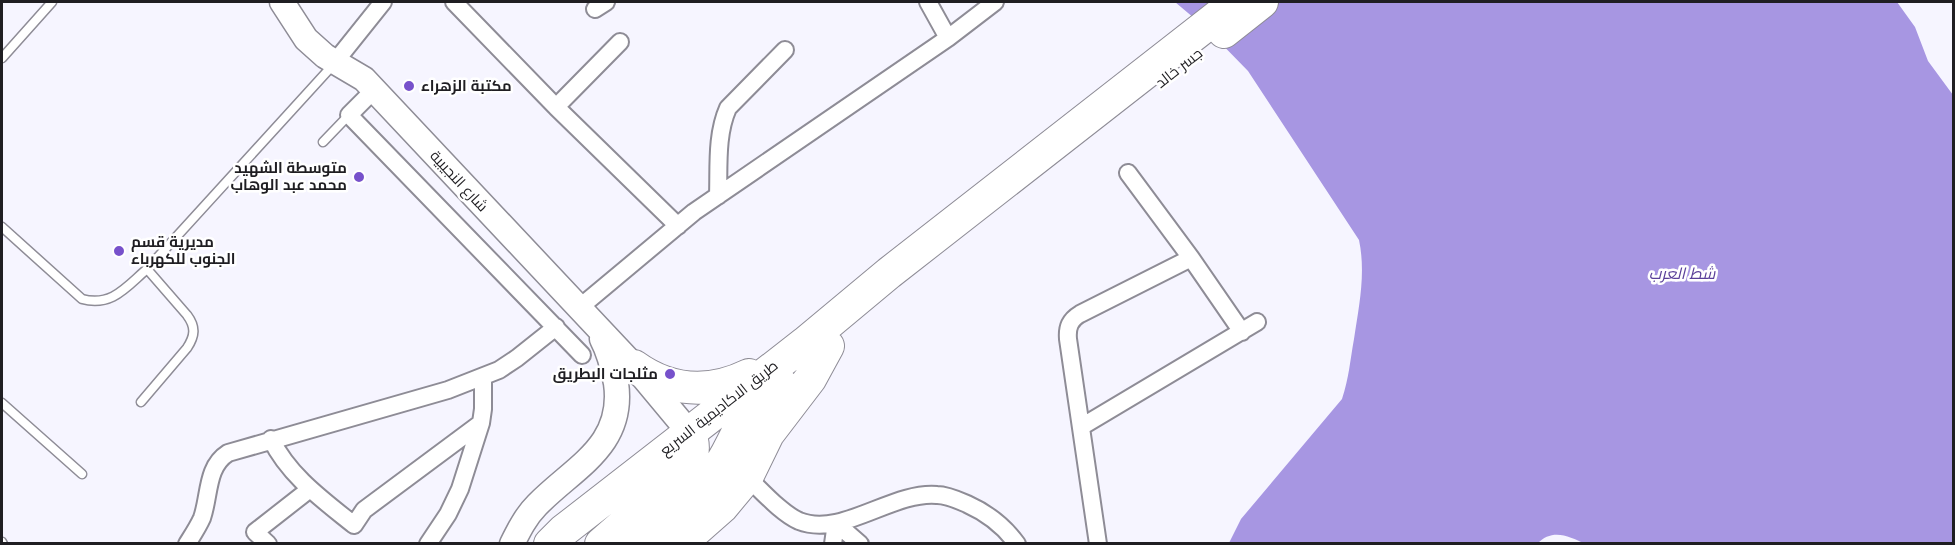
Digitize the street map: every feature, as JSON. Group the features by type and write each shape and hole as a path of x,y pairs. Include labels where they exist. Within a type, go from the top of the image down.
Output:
{"highway":[{"name":"جسر خالد","path":"1090,127 1236,2"},
{"name":"جسر خالد","path":"1090,127 1263,2"},
{"path":"896,279 1090,127"},
{"name":"طريق الاكاديمية السريع","path":"636,543 696,493 712,476 722,464 745,419 756,404 828,346 896,279"},
{"name":"طريق الاكاديمية السريع","path":"550,543 790,354 896,279"},
{"path":"687,540 722,507 747,477 768,434 810,379 828,346"},
{"path":"634,366 650,377 668,384 705,388 730,383 790,354"},
{"path":"601,543 681,475 688,466 693,452 689,432"}],"main road":[{"name":"شارع النجيبية","path":"282,2 306,39 335,62 355,72 374,90 634,366 689,432"},
{"path":"512,543 523,522 536,505 595,454 602,445 612,423 617,399 614,375 604,344 582,312"}],"street":[{"path":"335,62 383,2"},
{"path":"454,2 556,107 678,226"},
{"path":"928,2 948,38"},
{"path":"582,312 678,226 948,38 995,2"},
{"path":"556,107 620,42"},
{"path":"718,196 720,136 728,108 785,50"},
{"path":"374,90 349,116 582,355"},
{"path":"1128,173 1242,332"},
{"path":"1098,543 1067,331 1069,324 1074,317 1191,258"},
{"path":"1081,427 1257,322"},
{"path":"187,543 201,519 213,470 219,459 244,447 448,390 483,378 516,358 556,327"},
{"path":"428,543 455,502 481,423 483,378"},
{"path":"271,439 281,459 310,489 354,525 364,510 481,423"},
{"path":"747,477 788,514 798,520 822,525 836,523 892,503 915,497 937,495 958,500 980,510 999,523 1017,543"},
{"path":"268,543 255,532 310,489"},
{"path":"833,543 836,523"},
{"path":"836,523 860,543"}],"lane":[{"path":"2,58 52,2"},
{"path":"2,227 82,299 95,303 107,301 147,269 335,62"},
{"path":"323,142 349,116"},
{"path":"141,402 187,348 194,332 193,323 147,269"},
{"path":"2,403 82,474"}],"water":[{"name":"شط العرب","path":"1175,2 1897,2 1915,27 1928,61 1953,95 1953,543 1585,544 1567,536 1555,535 1537,544 1229,543 1241,519 1342,399 1348,377 1360,302 1361,252 1359,240 1248,71 1207,29"}],"place":[{"name":"مكتبة الزهراء","path":"409,86"},
{"name":"متوسطة الشهيد محمد عبد الوهاب","path":"359,177"},
{"name":"مديرية قسم الجنوب للكهرباء","path":"119,251"},
{"name":"مثلجات البطريق","path":"670,374"}]}
